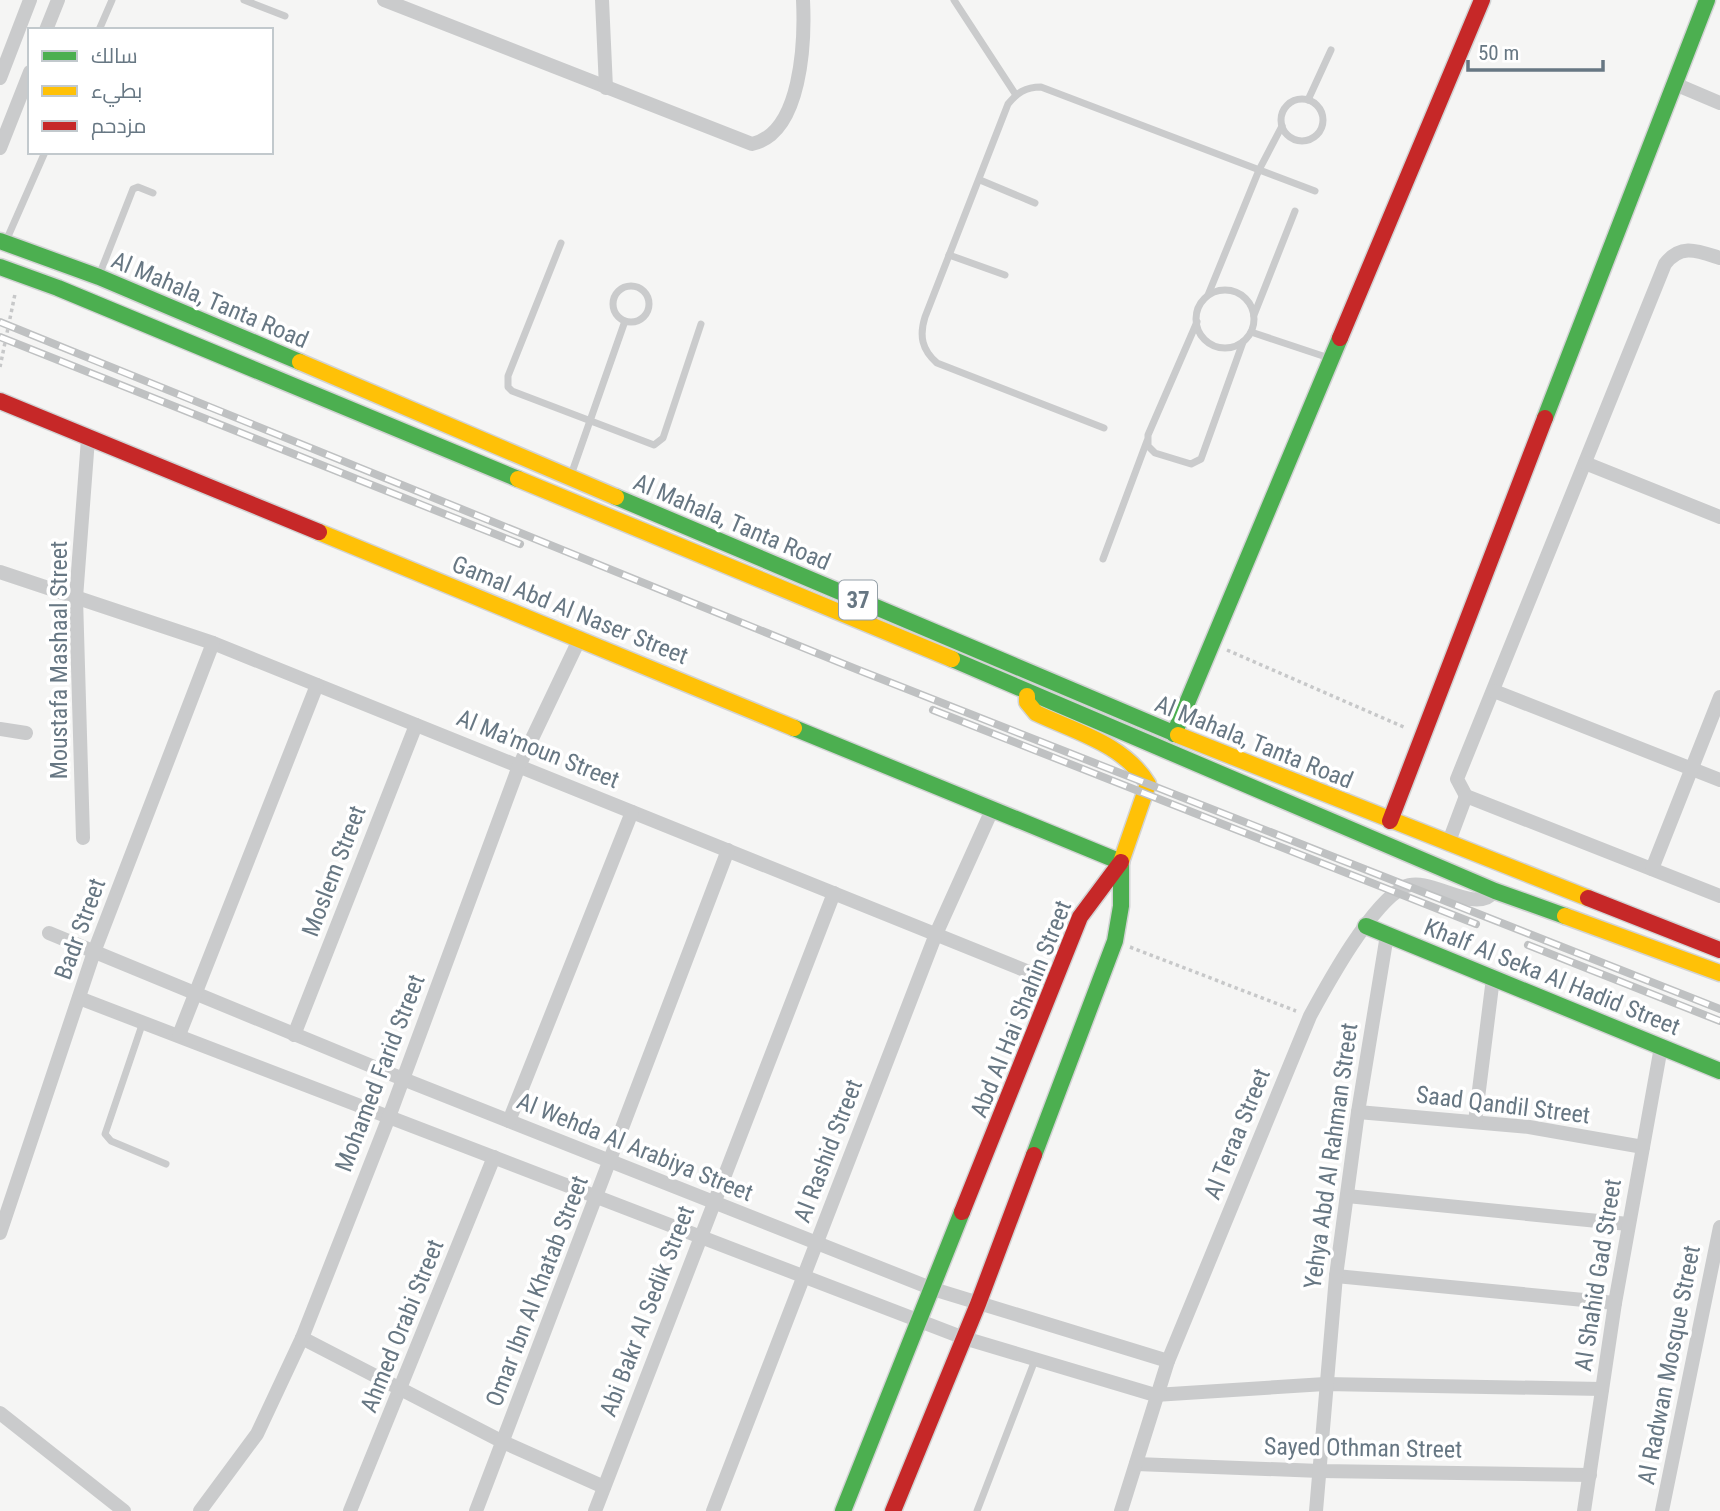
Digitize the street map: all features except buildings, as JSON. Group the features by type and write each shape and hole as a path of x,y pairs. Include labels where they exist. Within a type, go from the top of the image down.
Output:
{"main road":[{"path":"1174,734 1482,0"},
{"path":"1390,821 1707,0"},
{"name":"Al Mahala, Tanta Road","path":"3,242 99,277 1174,734 1720,950"},
{"name":"Al Mahala, Tanta Road","path":"0,267 1168,749 1495,891 1720,972"},
{"name":"Gamal Abd Al Naser Street","path":"0,401 1121,862"},
{"path":"893,1511 978,1304 1115,941 1121,906 1121,862 1148,784 1143,772 1130,758 1036,713 1027,702 1028,693"},
{"name":"Abd Al Hai Shahin Street","path":"843,1511 1080,917 1121,862"},
{"name":"Khalf Al Seka Al Hadid Street","path":"1366,926 1720,1071"}],"street":[{"path":"0,78 30,0"},
{"path":"47,28 58,0"},
{"path":"384,0 752,144 766,141 777,130 787,111 800,68 804,28 803,0"},
{"path":"602,0 606,88"},
{"path":"0,148 28,77"},
{"path":"1675,85 1720,103"},
{"path":"1720,258 1693,249 1676,253 1665,264 1457,779 1459,789 1466,796 1720,896"},
{"name":"Moustafa Mashaal Street","path":"83,838 76,598 88,439"},
{"path":"1585,463 1720,517"},
{"name":"Al Ma'moun Street","path":"0,572 213,643 1054,982"},
{"name":"Mohamed Farid Street","path":"200,1511 257,1434 302,1338 389,1117 519,766 580,638"},
{"name":"Badr Street","path":"0,1233 94,952 213,643"},
{"path":"179,1035 317,685"},
{"path":"1494,691 1720,780"},
{"path":"1651,869 1720,698"},
{"name":"Moslem Street","path":"295,1035 416,725"},
{"path":"0,729 26,733"},
{"path":"1448,844 1466,796"},
{"name":"Al Rashid Street","path":"713,1511 936,934 992,810"},
{"path":"509,1121 632,812"},
{"name":"Omar Ibn Al Khatab Street","path":"475,1511 728,850"},
{"name":"Al Teraa Street","path":"1121,1511 1155,1395 1168,1361 1310,1016 1338,965 1393,895 1412,884 1471,899 1489,897 1495,891"},
{"name":"Abi Bakr Al Sedik Street","path":"595,1511 834,893"},
{"name":"Al Wehda Al Arabiya Street","path":"48,933 403,1079 933,1289 1168,1361"},
{"name":"Yehya Abd Al Rahman Street","path":"1316,1511 1336,1276 1357,1112 1387,934"},
{"path":"1475,1122 1493,978"},
{"path":"79,998 964,1338 1155,1395 1325,1384 1602,1389"},
{"name":"Al Shahid Gad Street","path":"1584,1511 1628,1224 1661,1046"},
{"name":"Saad Qandil Street","path":"1357,1112 1564,1132 1643,1147"},
{"name":"Ahmed Orabi Street","path":"350,1511 494,1157"},
{"path":"1347,1196 1628,1224"},
{"name":"Al Radwan Mosque Street","path":"1662,1511 1720,1227"},
{"path":"1336,1276 1615,1303"},
{"path":"302,1338 503,1442 604,1487"},
{"path":"0,1413 124,1511"},
{"name":"Sayed Othman Street","path":"1136,1464 1320,1471 1590,1475"}],"lane":[{"path":"100,28 113,0"},
{"path":"244,0 285,16"},
{"path":"954,0 1016,94"},
{"path":"1307,100 1331,50"},
{"path":"1104,428 937,363 929,356 921,337 922,327 1008,104 1016,94 1041,87 1315,191"},
{"path":"1282,126 1292,138 1299,140 1314,136 1322,124 1322,116 1319,109 1307,100 1289,103 1282,114 1282,126 1259,170 1208,295 1197,312 1199,331 1214,345 1234,346 1251,332 1254,315 1295,211"},
{"path":"3,242 45,154"},
{"path":"980,180 1035,203"},
{"path":"99,277 133,189 138,187 153,193"},
{"path":"561,243 507,382 516,393 648,443 660,443 701,324"},
{"path":"949,255 1005,275"},
{"path":"637,287 647,297 648,310 638,320 625,321 615,311 614,298 624,288 637,287"},
{"path":"1208,295 1217,291 1237,292 1245,298 1254,315"},
{"path":"570,478 625,321"},
{"path":"1103,559 1147,440 1197,322"},
{"path":"1251,332 1333,359"},
{"path":"1147,440 1150,450 1155,453 1191,464 1201,459 1242,342"},
{"path":"143,1022 105,1134 111,1141 166,1164"},
{"path":"978,1511 1035,1360"}],"path":[{"path":"0,367 18,274"},
{"path":"1212,643 1423,736"},
{"path":"1115,941 1310,1016"}],"railway":[{"path":"0,322 856,669 1720,1009"},
{"path":"0,337 520,544"},
{"path":"933,710 1476,924"},
{"path":"1528,945 1720,1021"}],"traffic: fast":[{"path":"1545,418 1707,0"},
{"path":"0,241 99,277 300,362"},
{"path":"0,267 58,288 518,479"},
{"path":"1174,734 1340,338"},
{"path":"616,497 1178,735"},
{"path":"952,659 1495,891 1565,916"},
{"path":"794,728 1121,862"},
{"path":"1034,1155 1115,941 1121,906 1121,862"},
{"path":"1366,926 1720,1071"},
{"path":"843,1511 962,1212"}],"traffic: slow":[{"path":"300,362 616,497"},
{"path":"518,479 952,659"},
{"path":"319,532 794,728"},
{"path":"1027,696 1027,702 1036,713 1113,749 1138,770 1148,784 1121,862"},
{"path":"1178,735 1588,898"},
{"path":"1565,916 1720,973"}],"traffic: jam":[{"path":"1340,338 1482,0"},
{"path":"0,401 319,532"},
{"path":"1390,821 1545,418"},
{"path":"962,1212 1080,917 1121,862"},
{"path":"1588,898 1720,950"},
{"path":"893,1511 978,1304 1034,1155"}]}
